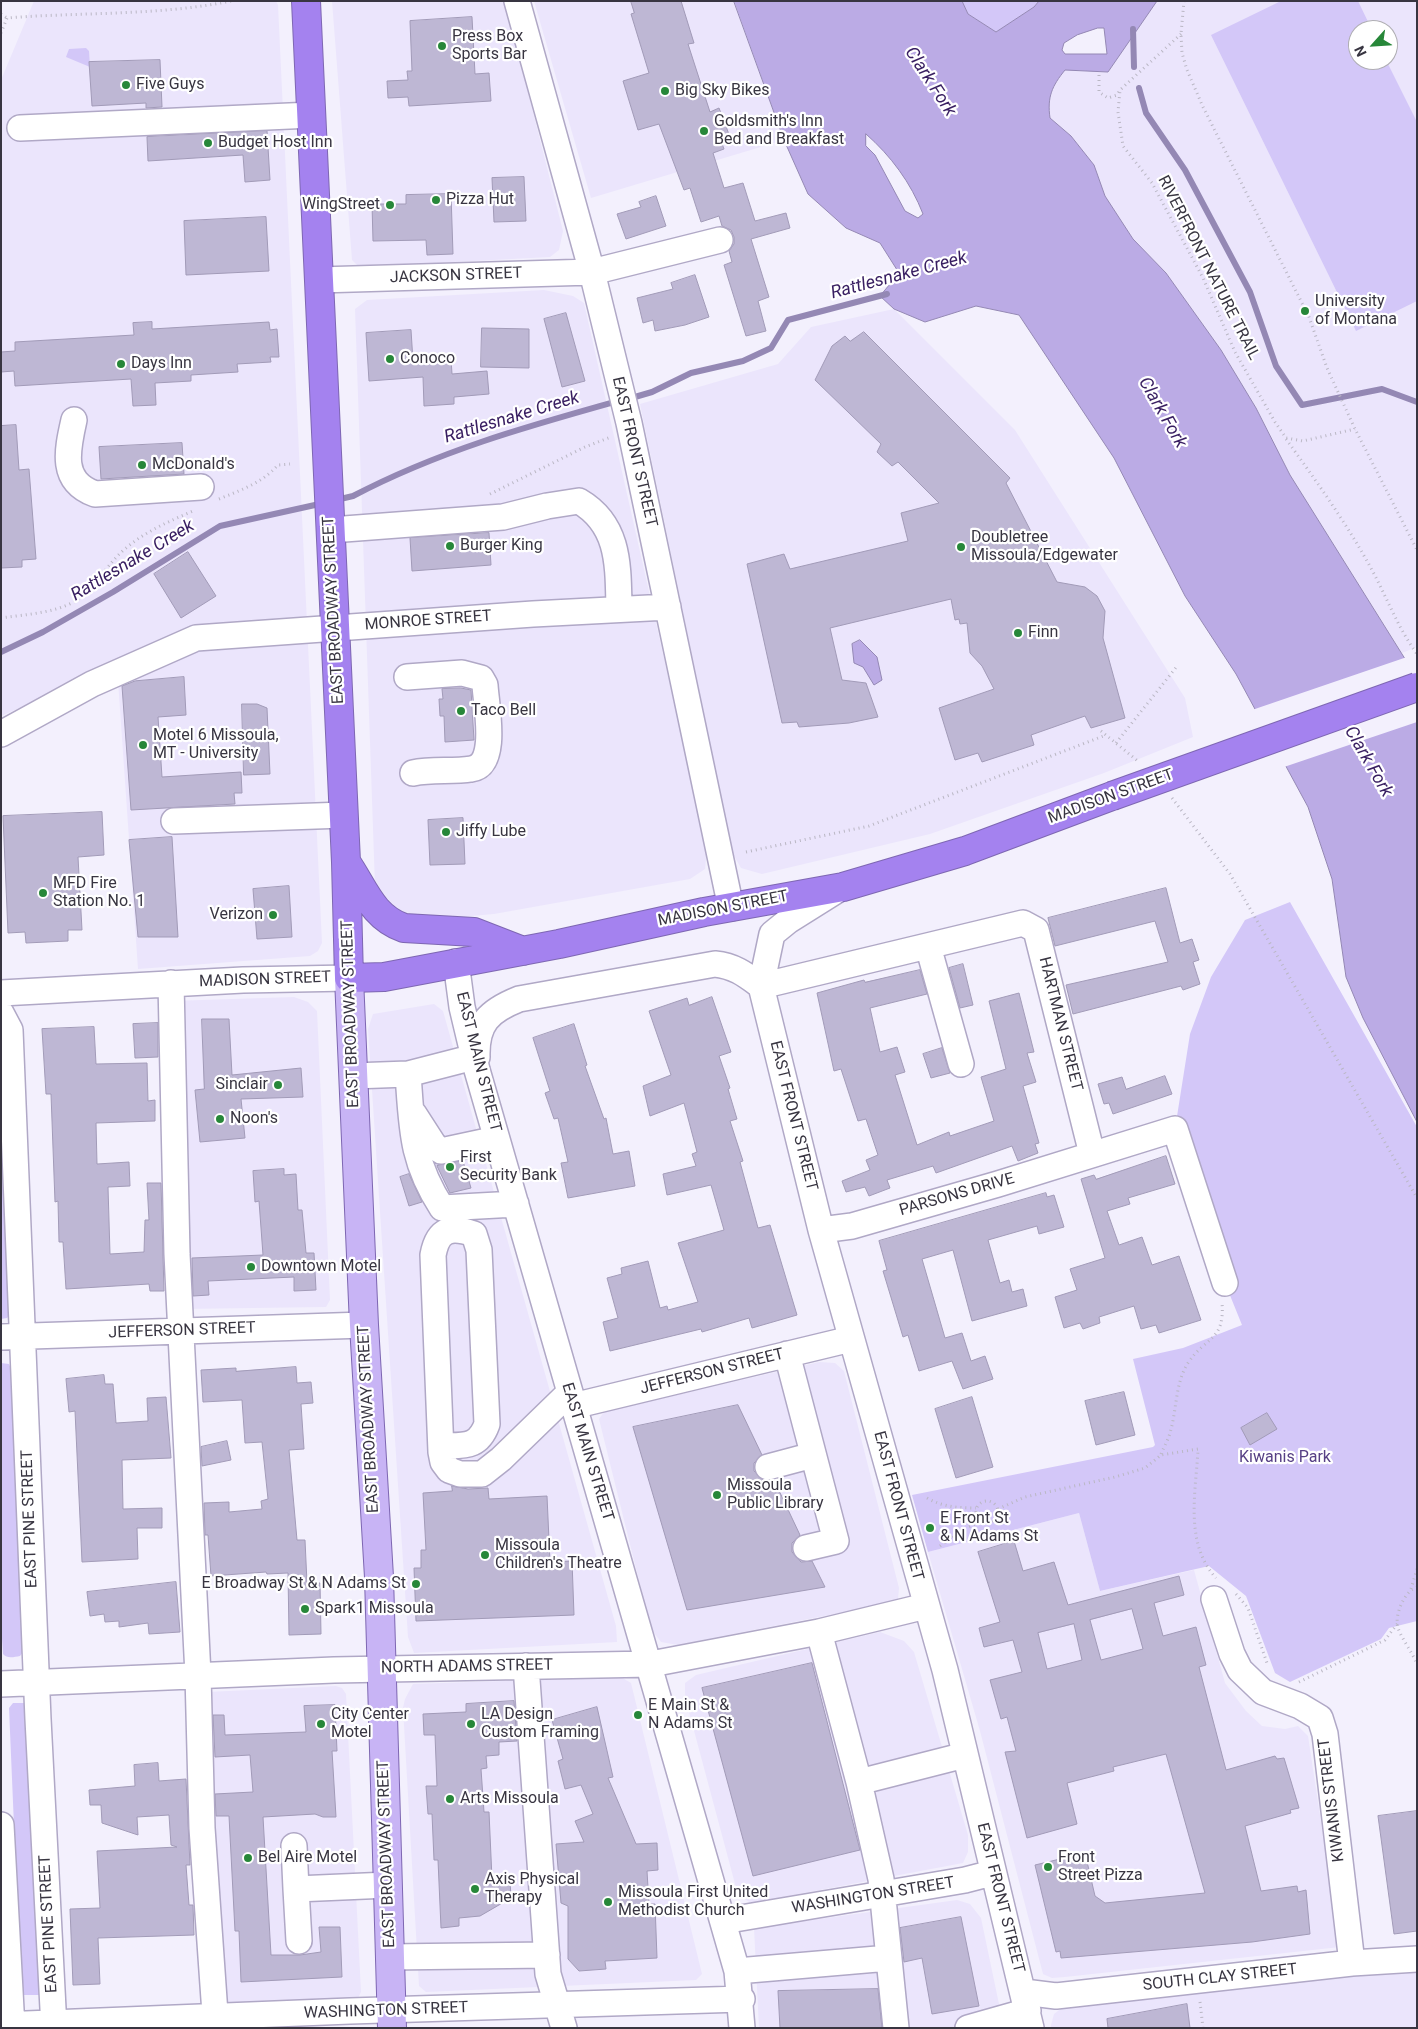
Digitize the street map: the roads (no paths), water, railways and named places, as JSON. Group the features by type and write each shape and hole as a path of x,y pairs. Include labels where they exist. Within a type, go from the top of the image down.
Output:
{"highway":[{"name":"EAST BROADWAY STREET","path":"306,1 344,815 349,978"},
{"name":"MADISON STREET","path":"349,978 384,977 843,887 965,852 1112,796 1417,687"},
{"path":"346,862 378,913 393,924 404,928 474,932 523,951"}],"main road":[{"name":"EAST BROADWAY STREET","path":"349,978 352,1076 382,1669 392,2019"}],"street":[{"name":"EAST FRONT STREET","path":"517,1 592,272 629,423 731,908"},
{"path":"20,128 312,115"},
{"name":"JACKSON STREET","path":"319,280 592,272 720,240"},
{"path":"74,420 69,445 68,464 74,478 83,490 96,494 202,500"},
{"path":"331,530 503,517 547,506 579,501 600,516 607,530 616,556 619,609"},
{"name":"MONROE STREET","path":"1,734 92,684 196,638 668,607"},
{"path":"407,677 462,673 481,678 485,685 489,748 486,760 481,767 472,769 426,770 413,773"},
{"path":"174,821 344,815"},
{"path":"352,1076 408,1074 476,1063 478,1042 485,1020 496,1010 519,999 715,964 728,965 741,971 761,986 772,934 788,920 843,887"},
{"name":"HARTMAN STREET","path":"761,986 1023,923 1036,930 1092,1154"},
{"path":"928,946 961,1064"},
{"name":"EAST MAIN STREET","path":"456,962 462,1008 476,1063 571,1400 651,1664 737,1971 742,1999 742,2028"},
{"name":"MADISON STREET","path":"1,993 171,983 349,978"},
{"path":"171,983 177,1254 198,1674 202,1828 215,2022"},
{"name":"EAST FRONT STREET","path":"761,986 821,1230 926,1606 1027,2010"},
{"name":"EAST PINE STREET","path":"1,1013 10,1030 12,1336 37,1682 54,2025"},
{"path":"408,1074 415,1149 421,1171 442,1208 516,1204"},
{"path":"411,1110 434,1145 441,1151 497,1138"},
{"path":"1092,1154 1175,1129 1224,1280"},
{"name":"PARSONS DRIVE","path":"821,1230 861,1223 998,1184 1092,1154"},
{"path":"441,1446 471,1444 483,1436 487,1424 480,1250 474,1234 456,1228 444,1233 436,1240 433,1255 441,1446 444,1462 449,1470 460,1474 482,1474 571,1400"},
{"name":"JEFFERSON STREET","path":"12,1336 364,1325"},
{"name":"JEFFERSON STREET","path":"571,1400 851,1339"},
{"path":"787,1354 836,1541 806,1548"},
{"path":"768,1467 813,1455"},
{"name":"KIWANIS STREET","path":"1223,1591 1232,1654 1240,1670 1264,1692 1300,1706 1320,1718 1325,1734 1352,1963"},
{"name":"NORTH ADAMS STREET","path":"1,1684 198,1674 651,1664 819,1632 926,1606"},
{"path":"819,1632 860,1782 883,1894 896,2028"},
{"path":"526,1666 549,1978 561,2017"},
{"path":"860,1782 964,1755"},
{"path":"1,1825 8,2026"},
{"path":"294,1846 299,1941"},
{"name":"WASHINGTON STREET","path":"723,1921 965,1880 992,1873"},
{"path":"296,1889 388,1884"},
{"path":"390,1957 547,1954"},
{"path":"737,1971 889,1958"},
{"name":"SOUTH CLAY STREET","path":"1027,2010 1056,1996 1352,1963 1417,1959"},
{"name":"WASHINGTON STREET","path":"8,2026 561,2017 742,1999"},
{"path":"968,2028 1027,2010"}],"water":[{"name":"Clark Fork","path":"734,1 962,1 968,14 996,32 1034,7 1039,1 1157,1 1108,72 1065,70 1057,81 1050,98 1050,118 1071,136 1094,165 1105,196 1133,239 1166,273 1221,350 1256,408 1290,475 1417,678 1417,1122 1363,1018 1346,977 1332,879 1308,807 1236,674 1185,596 1114,458 1019,315 976,306 925,322 894,309 880,296 899,273 880,243 846,228 808,194 784,140","holes":["1098,28 1104,28 1107,54 1065,54 1062,50 1064,43 1077,35","866,134 884,151 913,192 923,214 918,218 905,211 875,155 866,146"]},
{"path":"860,640 877,657 882,680 874,685 863,667 854,663 852,644"}],"waterway":[{"path":"1133,29 1134,67"},
{"path":"1139,88 1146,113 1185,170 1250,292 1276,366 1302,405 1382,389 1417,402"},
{"name":"Rattlesnake Creek","path":"628,399 652,392 691,373 743,361 771,348 788,320 887,294"},
{"name":"Rattlesnake Creek","path":"336,500 353,496 418,466 483,441 618,401"},
{"name":"Rattlesnake Creek","path":"1,652 43,632 113,592 220,526 324,503"}],"place":[{"name":"Press Box Sports Bar","path":"442,46"},
{"name":"Five Guys","path":"126,85"},
{"name":"Big Sky Bikes","path":"665,91"},
{"name":"Goldsmith's Inn Bed and Breakfast","path":"704,131"},
{"name":"Budget Host Inn","path":"208,143"},
{"name":"Pizza Hut","path":"436,200"},
{"name":"WingStreet","path":"390,205"},
{"name":"University of Montana","path":"1305,311"},
{"name":"Conoco","path":"390,359"},
{"name":"Days Inn","path":"121,364"},
{"name":"McDonald's","path":"142,465"},
{"name":"Burger King","path":"450,546"},
{"name":"Doubletree Missoula/Edgewater","path":"961,547"},
{"name":"Finn","path":"1018,633"},
{"name":"Taco Bell","path":"461,711"},
{"name":"Motel 6 Missoula, MT - University","path":"143,745"},
{"name":"Jiffy Lube","path":"446,832"},
{"name":"MFD Fire Station No. 1","path":"43,893"},
{"name":"Verizon","path":"273,915"},
{"name":"Sinclair","path":"278,1085"},
{"name":"Noon's","path":"220,1119"},
{"name":"First Security Bank","path":"450,1167"},
{"name":"Downtown Motel","path":"251,1267"},
{"name":"Missoula Public Library","path":"717,1495"},
{"name":"E Front St & N Adams St","path":"930,1528"},
{"name":"Missoula Children's Theatre","path":"485,1555"},
{"name":"E Broadway St & N Adams St","path":"416,1584"},
{"name":"Spark1 Missoula","path":"305,1609"},
{"name":"E Main St & N Adams St","path":"638,1715"},
{"name":"City Center Motel","path":"321,1724"},
{"name":"LA Design Custom Framing","path":"471,1724"},
{"name":"Arts Missoula","path":"450,1799"},
{"name":"Bel Aire Motel","path":"248,1858"},
{"name":"Front Street Pizza","path":"1048,1867"},
{"name":"Axis Physical Therapy","path":"475,1889"},
{"name":"Missoula First United Methodist Church","path":"608,1902"}],"park label":[{"name":"Kiwanis Park","path":"1285,1458"}]}
